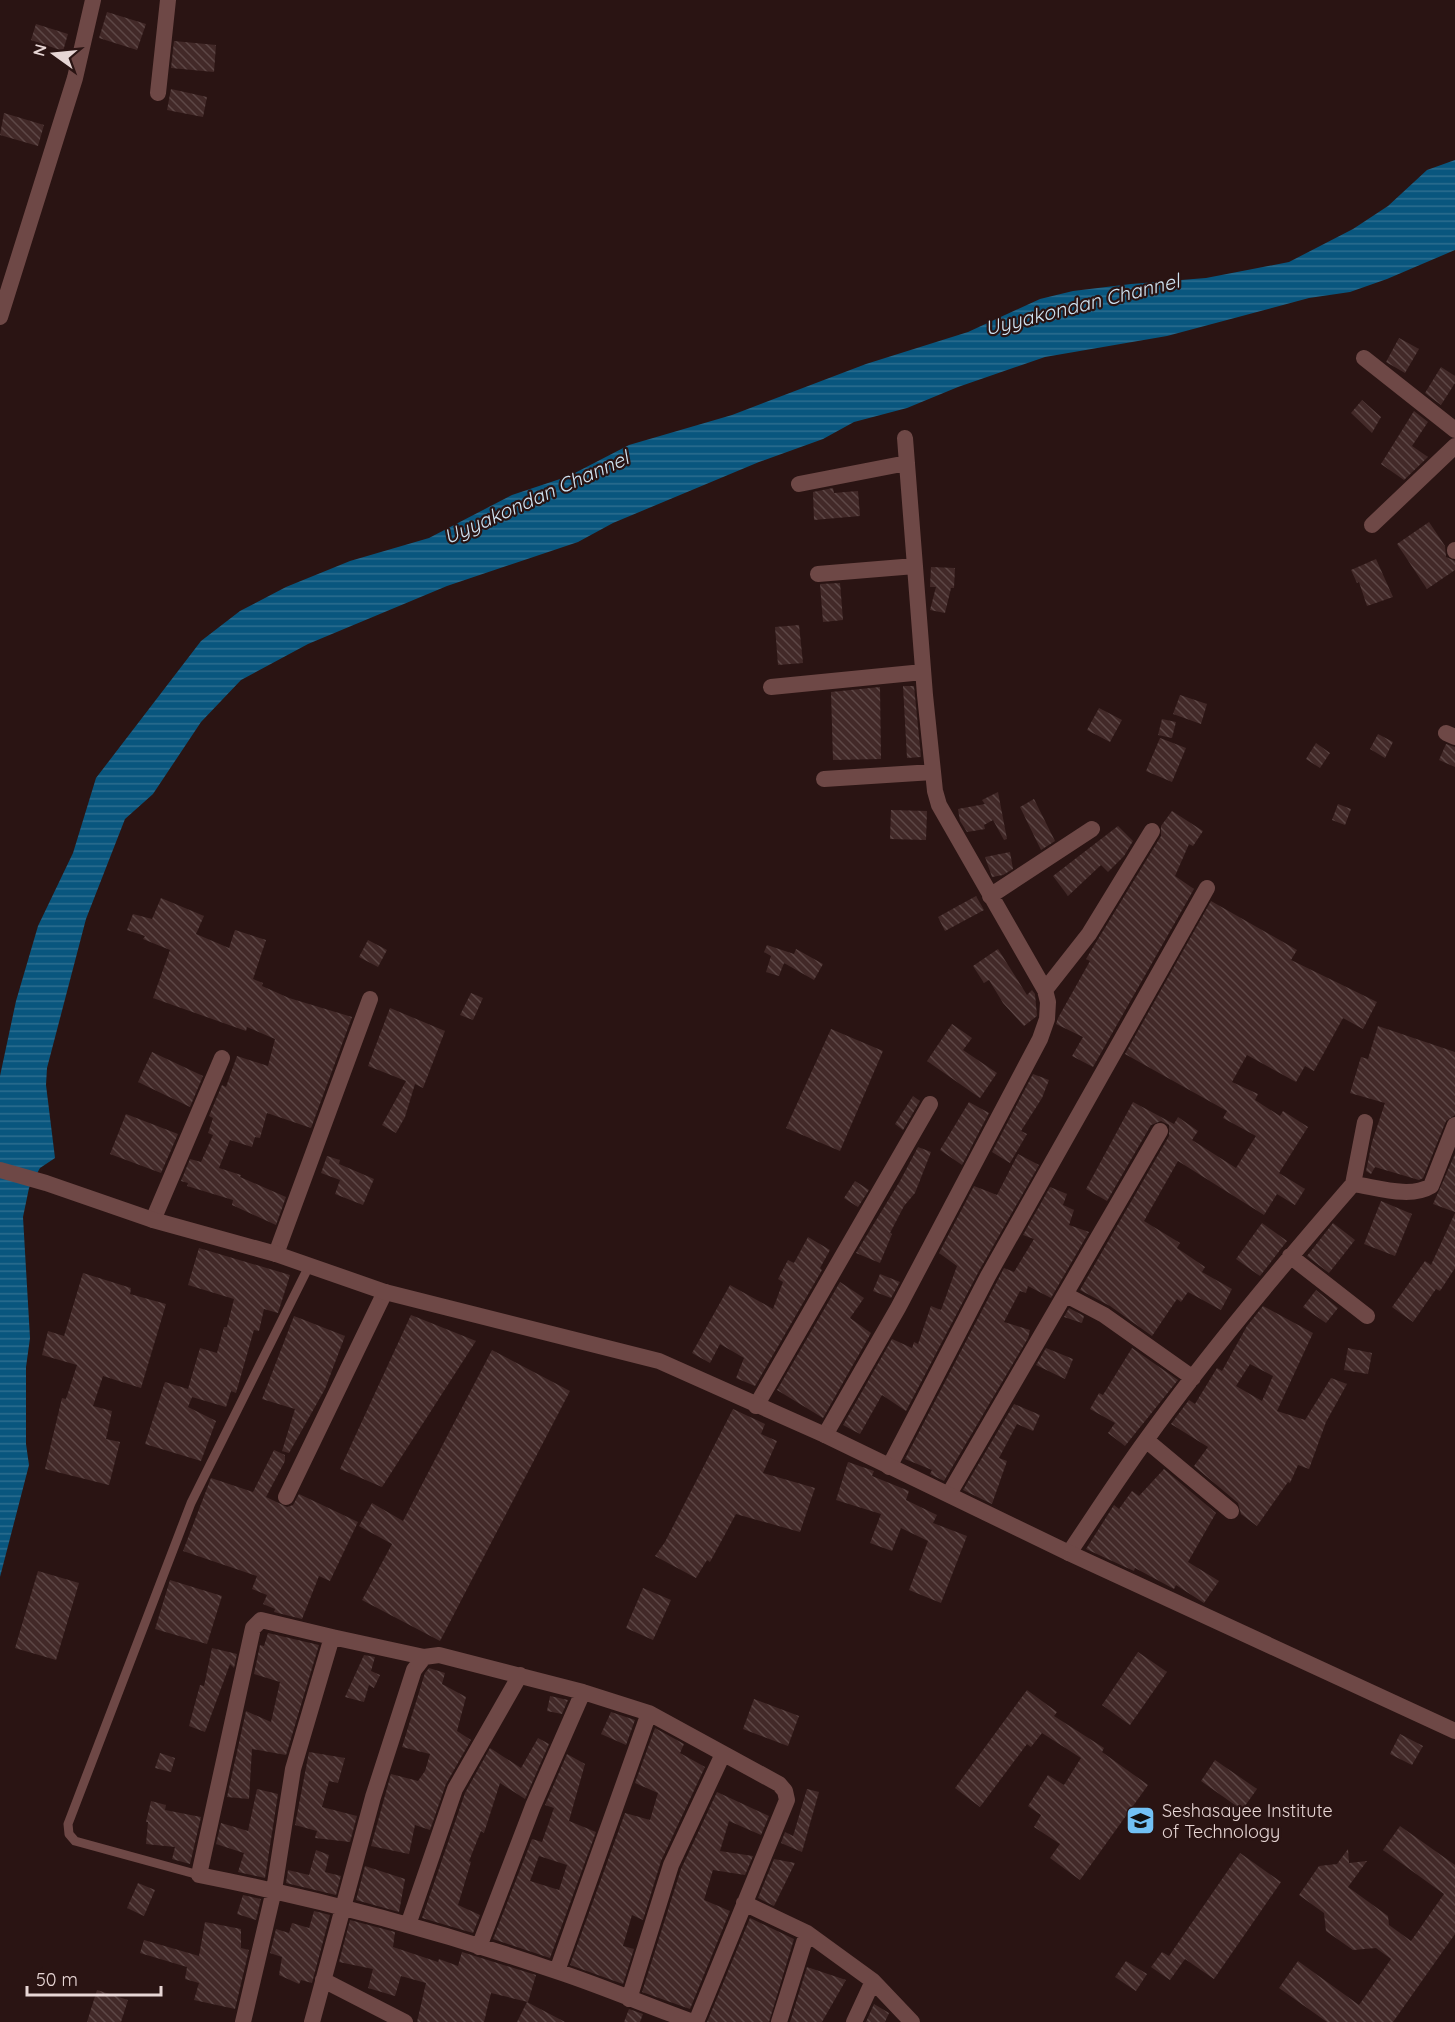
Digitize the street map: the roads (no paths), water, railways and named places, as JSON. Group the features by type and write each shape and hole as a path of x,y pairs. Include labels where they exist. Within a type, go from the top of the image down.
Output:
{"street":[{"path":"0,316 75,78 93,0"},
{"path":"158,93 168,0"},
{"path":"1364,358 1455,430"},
{"path":"825,1435 898,1308 1040,1038 1047,1018 1046,990 939,805 933,772 923,672 905,438"},
{"path":"1372,525 1455,446"},
{"path":"799,484 907,463"},
{"path":"818,574 915,566"},
{"path":"771,687 923,672"},
{"path":"824,779 933,772"},
{"path":"990,896 1092,829"},
{"path":"1046,990 1089,934 1152,831"},
{"path":"889,1467 988,1276 1207,888"},
{"path":"276,1254 370,999"},
{"path":"153,1220 222,1058"},
{"path":"756,1406 930,1104"},
{"path":"1069,1553 1146,1440 1193,1378 1290,1256 1353,1184 1365,1122"},
{"path":"1353,1184 1404,1191 1423,1191 1431,1186 1455,1125"},
{"path":"949,1494 1160,1131"},
{"path":"0,1170 46,1183 153,1220 276,1254 385,1292 658,1361 825,1435 1069,1553 1455,1731"},
{"path":"1290,1256 1368,1316"},
{"path":"286,1497 385,1292"},
{"path":"1066,1295 1104,1315 1193,1378"},
{"path":"1146,1440 1231,1511"},
{"path":"261,1620 424,1657 439,1655 583,1692 649,1713 780,1784 787,1800 694,2022 557,1971 343,1905 199,1875 253,1628 261,1620"},
{"path":"243,2022 274,1890 293,1769 332,1637"},
{"path":"312,2022 343,1905 414,1670 424,1657"},
{"path":"408,1925 455,1789 520,1675"},
{"path":"478,1947 533,1806 583,1692"},
{"path":"557,1971 649,1713"},
{"path":"629,1999 671,1865 723,1754"},
{"path":"744,1904 807,1933 873,1981 912,2022"},
{"path":"779,2022 807,1933"},
{"path":"323,1980 405,2022"},
{"path":"854,2022 873,1981"}],"lane":[{"path":"199,1875 75,1841 69,1834 68,1824 191,1503 309,1266"}],"water":[{"name":"Uyyakondan Channel","path":"1455,160 1455,250 1350,292 1309,298 1167,336 1045,357 958,387 907,408 854,422 823,439 759,462 613,523 578,542 447,586 308,644 241,680 201,722 153,794 125,819 86,919 47,1068 46,1085 55,1158 40,1168 29,1188 23,1217 30,1338 26,1367 26,1444 29,1465 0,1577 0,1076 16,1001 38,926 73,853 96,778 201,641 240,611 286,587 350,561 429,538 512,495 569,476 629,445 732,415 866,364 968,332 1040,299 1073,291 1206,278 1289,262 1353,229 1388,206 1427,170"}],"place":[{"name":"Seshasayee Institute of Technology","path":"1141,1820"}]}
